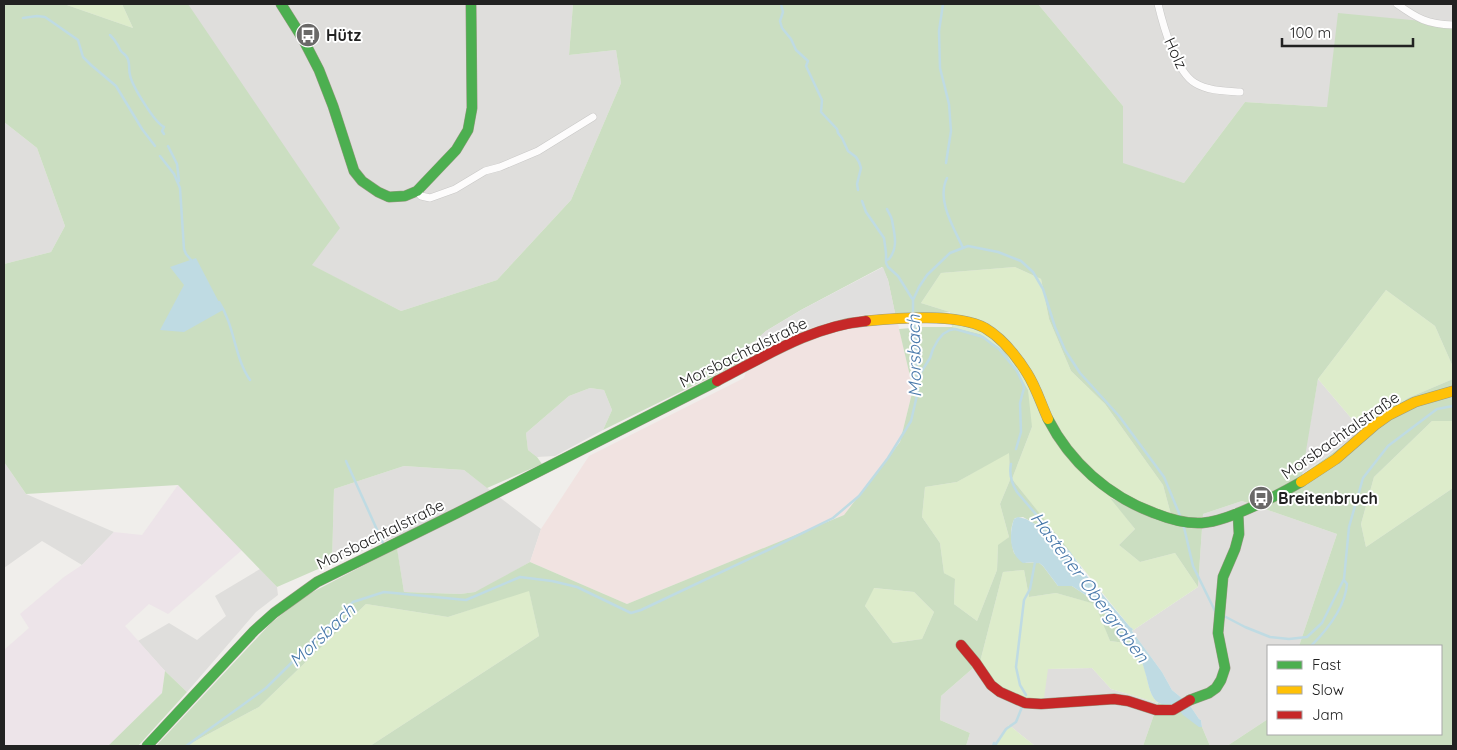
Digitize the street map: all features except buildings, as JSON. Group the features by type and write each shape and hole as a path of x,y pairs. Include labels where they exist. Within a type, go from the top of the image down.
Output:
{"main road":[{"path":"281,4 320,70 357,176 378,192 384,195 395,196 405,196 417,191 456,150 468,130 472,108 471,4"},
{"name":"Morsbachtalstraße","path":"147,746 254,631 274,613 317,582 801,338 826,329 851,323 908,319 966,323 982,327 995,335 1010,350 1030,377 1059,438 1093,478 1114,493 1141,508 1176,520 1194,523 1213,521 1238,513 1286,490 1336,459 1382,420 1402,408 1422,399 1453,391"},
{"path":"961,645 991,685 1000,692 1025,703 1041,704 1114,700 1128,701 1156,710 1173,710 1192,699 1210,693 1221,680 1225,668 1219,644 1219,620 1225,572 1234,554 1240,533 1238,513"}],"street":[{"name":"Holz","path":"1158,4 1164,27 1179,64 1188,77 1208,88 1240,92"},
{"path":"1397,4 1422,19 1435,24 1453,25"},
{"path":"417,191 426,198 436,197 455,189 485,171 500,167 538,151 594,117"}],"shaded area":[{"path":"188,4 573,4 569,55 616,50 621,83 571,200 497,280 401,311 311,265"},
{"path":"1038,4 1453,4 1453,24 1327,107 1245,102 1184,183 1123,164 1123,106"},
{"path":"4,122 37,148 65,226 51,252 4,264"},
{"path":"883,267 888,280 895,313 861,315 836,320 799,332 757,350 749,349 766,331 801,310"},
{"path":"888,280 913,389 900,442 844,515 627,604 530,562 541,529 589,456 744,378 755,341 766,331"},
{"path":"1318,379 1362,431 1301,475"},
{"path":"590,388 604,390 612,410 603,430 555,456 537,457 528,450 526,433 569,396"},
{"path":"4,462 26,494 114,532 82,565 42,541 4,568"},
{"path":"404,466 464,470 541,529 530,562 484,588 475,592 460,594 404,592 395,537 332,563 334,489"},
{"path":"178,485 242,550 168,614 149,604 125,626 165,671 162,693 108,746 4,746 4,650 29,628 20,614 64,577 82,565 114,532 142,535"},
{"path":"1242,501 1337,534 1299,645 1267,645 1267,720 1227,746 1210,746 1201,720 1189,704 1172,690 1162,672 1132,631 1198,587 1203,514"},
{"path":"260,569 277,587 278,595 256,612 187,692 138,641 169,623 197,640 226,616 215,596"},
{"path":"980,662 1048,669 1092,668 1111,689 1158,703 1143,746 1035,746 1009,725 995,746 966,746 970,733 940,720 941,696"}],"green space":[{"path":"4,4 64,4 133,28 122,4 188,4 340,228 312,265 401,311 497,280 571,200 621,83 616,50 569,55 573,4 1038,4 1123,106 1123,163 1184,183 1245,102 1327,107 1338,13 1453,24 1453,367 1435,326 1386,290 1318,379 1302,475 1408,398 1453,379 1453,421 1432,421 1374,477 1361,524 1366,547 1453,488 1453,746 1227,746 1267,720 1267,735 1442,735 1442,645 1299,645 1337,534 1242,501 1203,514 1198,587 1175,553 1140,562 1119,545 1135,529 1110,498 1173,522 1163,485 1105,404 1071,371 1049,319 1041,279 1015,267 941,273 921,303 950,312 933,314 895,313 888,280 882,267 766,331 755,341 742,348 737,364 603,430 612,410 604,390 590,388 569,396 526,433 528,450 542,464 487,488 464,470 404,466 334,489 332,563 277,587 178,485 26,494 4,462 4,264 51,252 65,226 37,148 4,122"},
{"path":"64,4 122,4 133,28"},
{"path":"1015,267 1041,279 1049,319 1071,371 1105,404 1163,485 1173,522 1111,498 1135,529 1119,545 1140,562 1175,553 1198,587 1132,631 1133,629 1012,479 1032,427 980,334 952,327 950,312 921,303 941,273"},
{"path":"1386,290 1435,326 1453,367 1453,379 1408,398 1362,431 1318,379"},
{"path":"952,327 980,334 1005,352 1028,390 1032,427 1012,479 1069,550 1064,554 1062,553 1044,529 1023,517 1015,518 1011,530 1014,553 1026,563 1038,562 1058,586 1072,586 1093,600 1113,623 1119,624 1133,644 1110,641 1095,604 1056,593 1029,597 1024,570 1003,572 980,662 941,696 940,720 970,733 966,746 370,746 539,636 529,591 448,617 366,604 259,707 186,746 156,746 271,623 305,596 397,548 404,592 460,594 475,592 530,562 627,604 844,515 900,442 913,389 899,329","holes":["1009,453 1010,480 1000,504 1009,537 998,545 997,570 977,621 954,604 955,579 944,573 940,543 922,517 925,487 957,482","874,588 914,592 934,612 922,639 893,643 865,606"]},
{"path":"1432,421 1453,421 1453,488 1366,547 1361,524 1374,477"},
{"path":"1009,452 1010,480 1000,504 1009,537 998,546 997,570 977,621 954,604 955,580 944,573 940,543 922,517 925,487 957,482"},
{"path":"1024,570 1029,597 1056,593 1096,604 1110,641 1133,644 1144,667 1151,692 1158,703 1111,689 1092,668 1048,669 1044,698 1025,699 996,687 980,662 1003,572"},
{"path":"873,588 914,592 934,612 922,639 893,643 865,606"},
{"path":"529,590 539,636 370,746 186,746 259,707 366,604 448,617"},
{"path":"165,671 187,692 138,746 108,746 162,693"},
{"path":"1158,703 1175,705 1202,727 1210,746 1143,746"},
{"path":"1009,725 1035,746 995,746"}],"water":[{"path":"196,258 223,310 184,332 160,330 184,285 170,267"},
{"path":"1018,517 1026,519 1044,529 1062,553 1069,550 1087,576 1133,629 1132,631 1162,672 1172,690 1189,704 1201,720 1202,727 1199,727 1183,715 1175,705 1158,703 1156,701 1150,691 1141,659 1131,640 1119,624 1113,623 1093,600 1072,586 1058,586 1038,562 1023,563 1018,559 1011,543 1011,531 1014,519"}],"waterway":[{"path":"781,4 783,12 780,21 782,28 791,39 796,50 808,61 806,66 822,100 821,112 837,129 848,151 859,162 861,168 857,184 858,190"},
{"path":"943,4 939,31 940,68 949,104 951,131 946,163"},
{"path":"23,18 45,17 78,40 83,57 116,86 142,129 155,146"},
{"path":"110,35 121,52 128,58 130,75 135,87 144,104 164,127 162,131 164,134"},
{"path":"168,146 177,164 179,181"},
{"path":"160,156 174,174 180,188 184,249 191,260"},
{"path":"947,178 944,187 945,205 963,248"},
{"path":"862,201 866,212 884,238 888,267 898,276 913,300"},
{"path":"887,209 892,218 895,240 894,250 887,260"},
{"name":"Morsbach","path":"913,315 913,300 919,287 927,275 950,253 968,246 998,252 1021,261 1033,272 1043,289 1055,327 1065,350 1080,373 1119,416 1164,477 1181,518"},
{"path":"219,302 250,380"},
{"name":"Morsbach","path":"186,746 266,688 353,602 384,592 466,600 520,577 552,581 577,587 631,613 641,610 833,518 859,496 888,458 911,421 918,391 914,320"},
{"name":"Hastener Obergraben","path":"918,377 943,334 955,329 983,337 999,349 1017,371 1023,384 1024,388 1020,403 1021,432 1016,449"},
{"name":"Morsbach","path":"1222,615 1270,637 1289,639 1307,637 1322,623 1344,579 1349,527 1363,478 1388,446 1437,409 1453,406"},
{"path":"346,461 383,543"},
{"name":"Hastener Obergraben","path":"1011,464 1011,479 1017,492 1068,552"},
{"name":"Morsbach","path":"1183,523 1193,566 1215,611 1218,612"},
{"path":"1026,695 1020,685 1016,667 1024,600 1030,589 1035,562 1038,562"},
{"path":"1312,645 1329,626 1343,602 1347,584 1344,580"},
{"path":"993,746 1006,729 1016,722 1022,707"}],"traffic: fast":[{"path":"281,4 303,39 319,70 354,171 362,181 389,197 405,196 417,191 456,150 468,130 472,108 471,4"},
{"path":"147,746 254,631 274,613 317,582 717,381"},
{"path":"1048,419 1067,449 1092,476 1106,487 1137,506 1178,521 1202,523 1226,518 1253,507 1301,482"},
{"path":"1190,700 1209,693 1216,688 1225,668 1218,633 1223,577 1239,534 1238,513"}],"traffic: slow":[{"path":"866,321 943,318 973,323 985,328 1003,342 1014,354 1033,384 1048,419"},
{"path":"1301,482 1336,459 1389,415 1415,402 1453,391"}],"traffic: jam":[{"path":"717,381 808,336 846,324 866,321"},
{"path":"961,645 991,685 1000,692 1025,703 1041,704 1114,699 1128,701 1156,710 1173,710 1190,700"}],"place":[{"name":"Hütz","path":"308,35"},
{"name":"Breitenbruch","path":"1261,498"}]}
